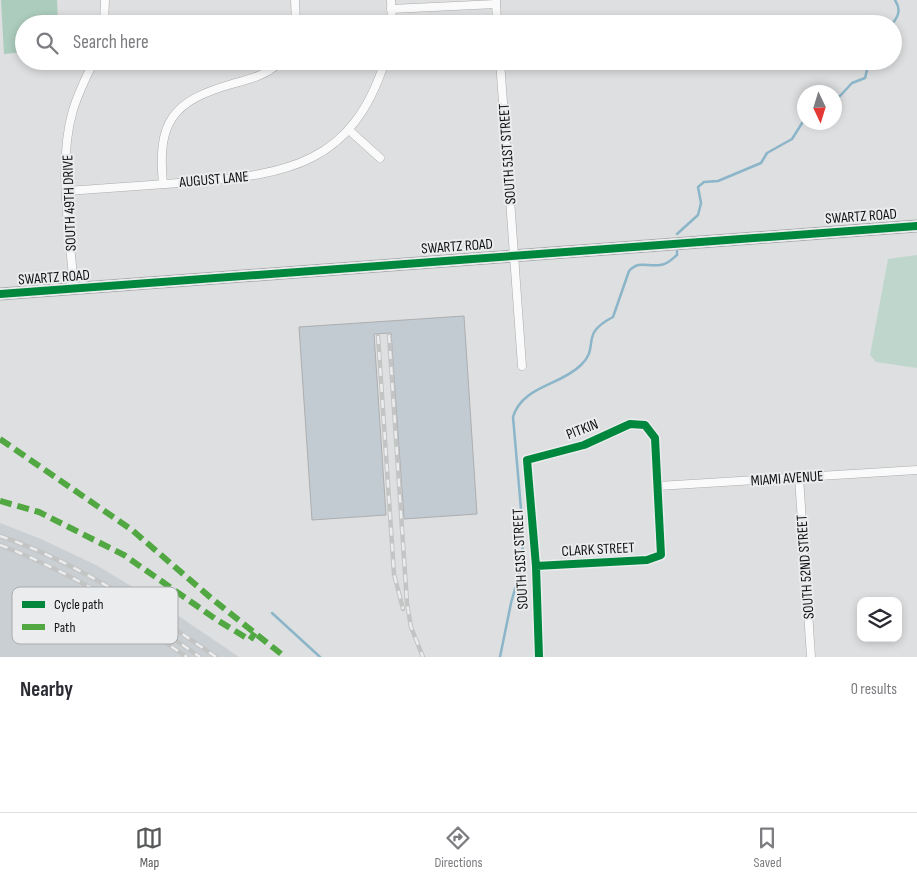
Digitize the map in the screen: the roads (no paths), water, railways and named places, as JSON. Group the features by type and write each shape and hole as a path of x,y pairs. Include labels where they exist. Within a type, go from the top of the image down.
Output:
{"street":[{"path":"104,15 105,0"},
{"path":"295,0 296,15"},
{"path":"390,0 391,15"},
{"path":"391,9 496,2 497,15"},
{"name":"SOUTH 49TH DRIVE","path":"74,289 66,165 73,111 90,70"},
{"path":"163,184 160,157 162,140 169,122 181,106 208,90 258,76 270,70"},
{"name":"AUGUST LANE","path":"67,191 251,177 294,166 331,146 349,130 368,102 380,70"},
{"name":"SOUTH 51ST STREET","path":"501,70 522,366"},
{"path":"349,130 380,158"},
{"name":"SWARTZ ROAD","path":"0,294 917,226"},
{"name":"PITKIN","path":"528,460 584,445 630,424 646,425 655,438 658,486"},
{"name":"SOUTH 51ST STREET","path":"528,460 536,566 539,657"},
{"name":"MIAMI AVENUE","path":"658,486 917,470"},
{"name":"SOUTH 52ND STREET","path":"799,477 811,657"},
{"name":"CLARK STREET","path":"536,566 647,560 661,556 658,486"}],"waterway":[{"path":"895,0 898,6 897,15"},
{"path":"842,94 852,83 865,78 867,70"},
{"path":"677,234 698,215 701,203 698,187 704,182 718,181 761,163 767,153 792,139 798,130"},
{"path":"500,657 511,603 522,564 523,532 513,417 524,399 533,392 563,378 581,365 587,358 596,329 613,317 629,271 640,265 663,265 677,255 677,251"},
{"path":"272,613 320,657"}],"railway":[{"path":"389,335 407,603 411,627 423,657"},
{"path":"378,336 394,574 403,609"},
{"path":"0,536 58,560 108,587"},
{"path":"0,545 53,568 90,587"},
{"path":"178,631 216,657"},
{"path":"178,642 200,657"},
{"path":"168,644 187,657"}]}
